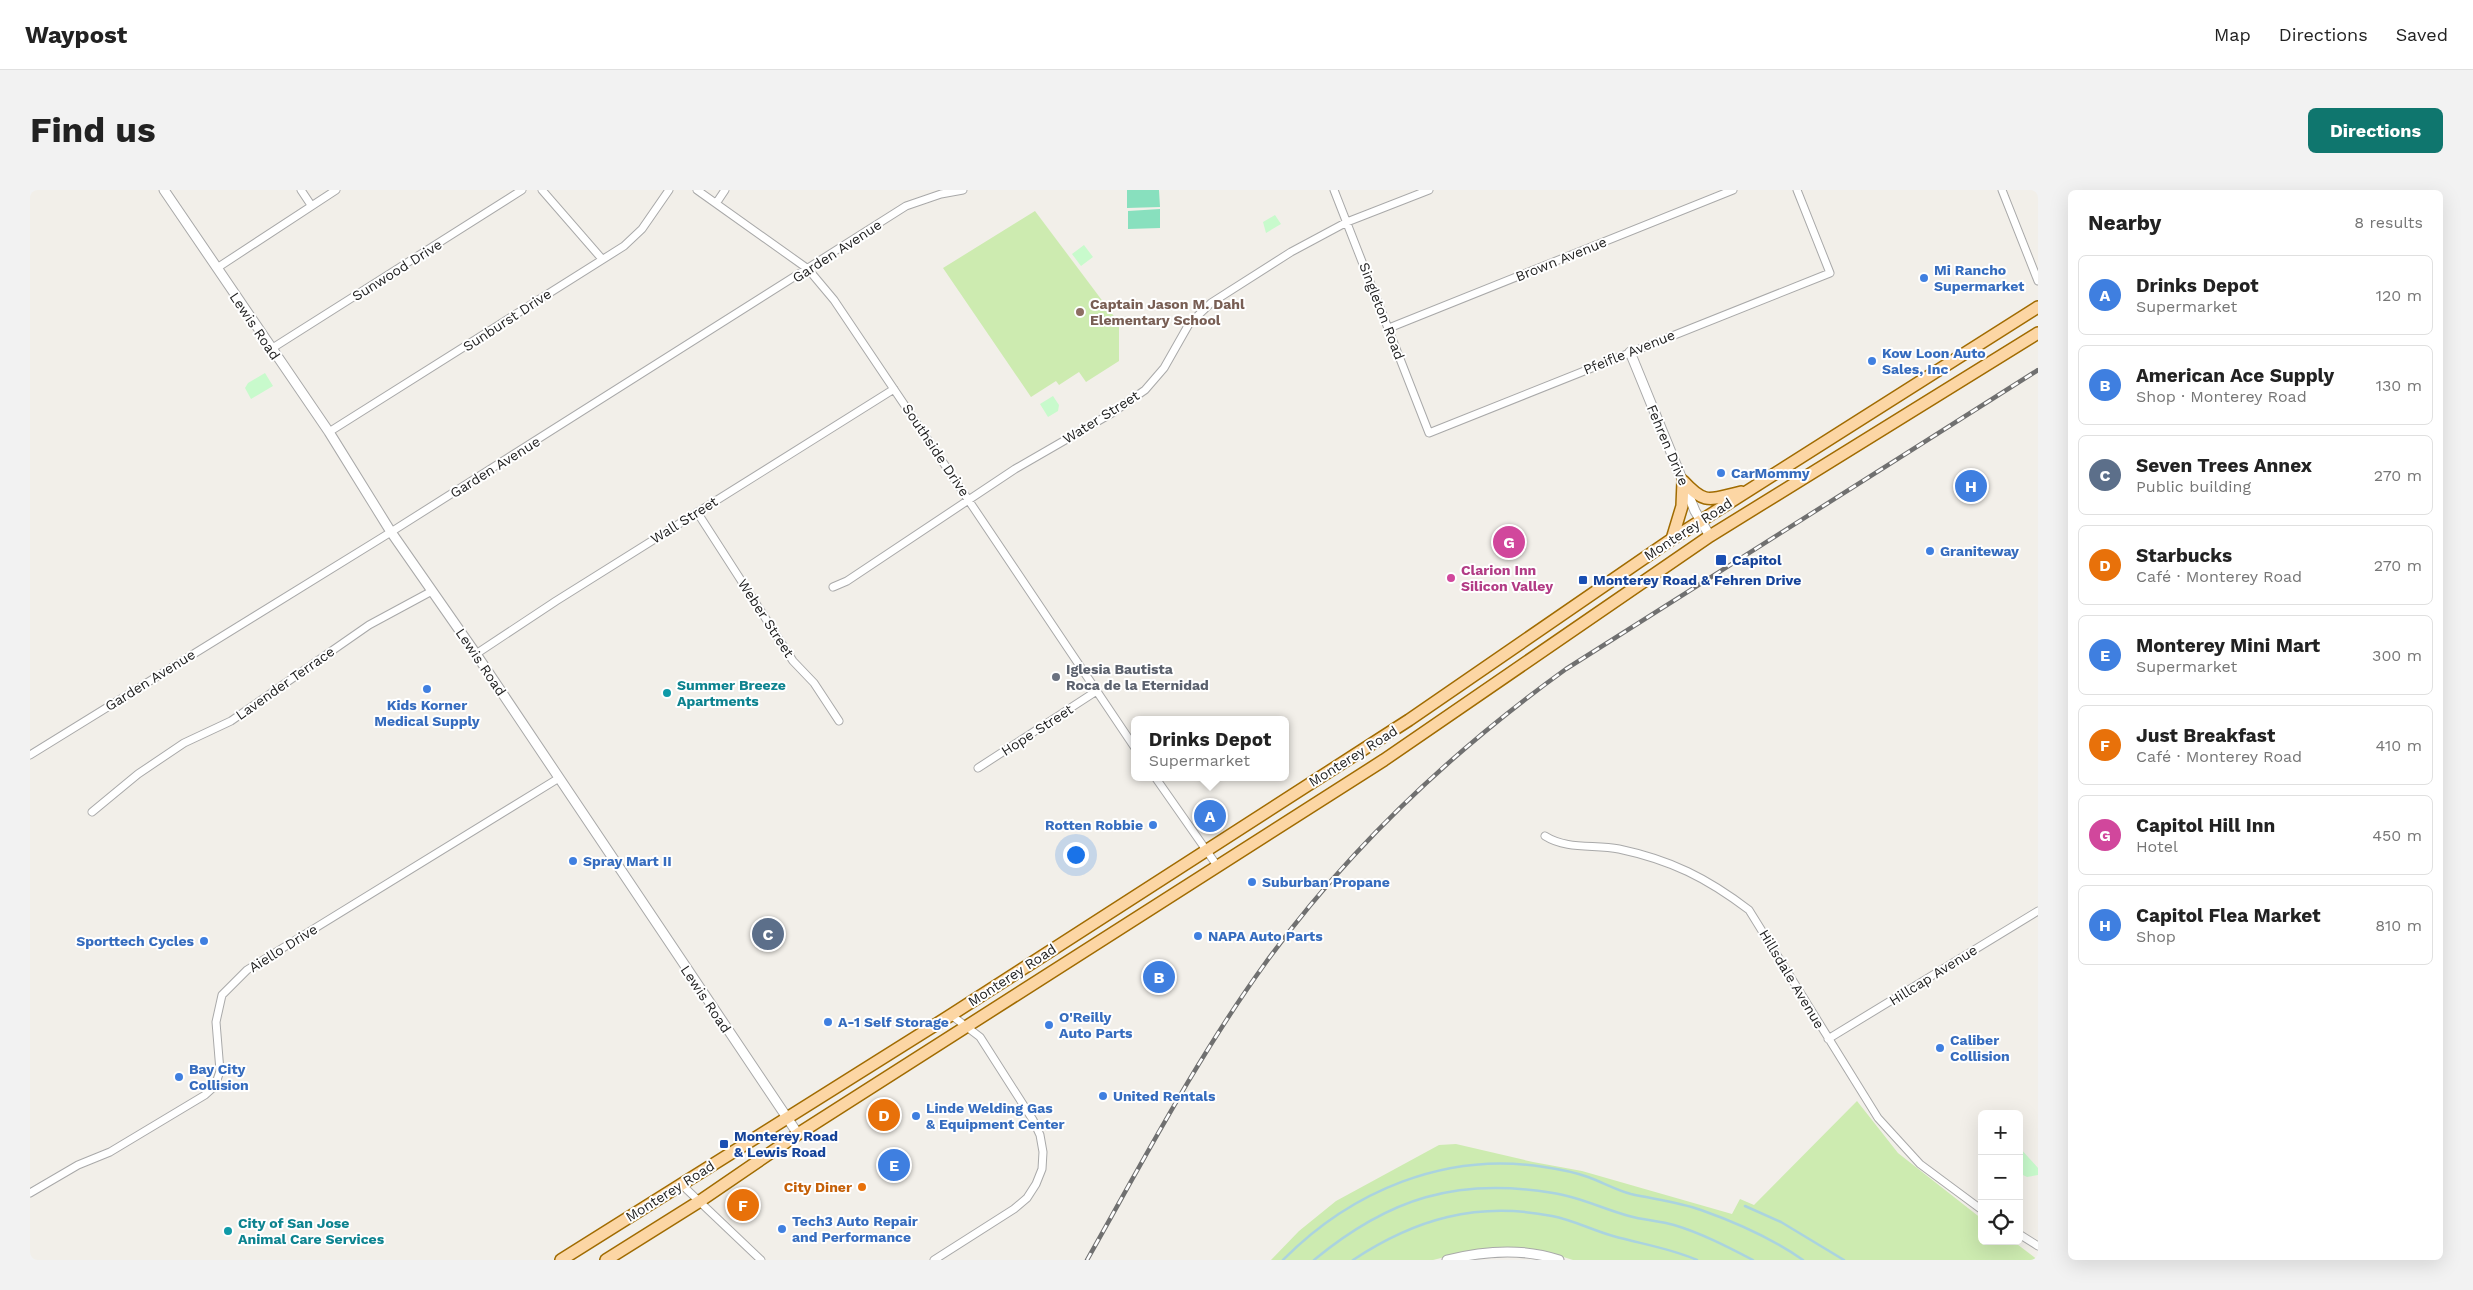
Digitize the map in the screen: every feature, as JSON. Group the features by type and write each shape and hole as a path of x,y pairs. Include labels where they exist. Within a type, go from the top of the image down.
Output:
{"main road":[{"name":"Monterey Road","path":"561,1260 951,1015 1207,850 1437,701 1672,539 2038,307"},
{"name":"Monterey Road","path":"606,1260 700,1201 798,1134 1384,760 1710,536 2038,333"},
{"path":"1682,481 1698,496 1706,499 1747,491"},
{"path":"1672,539 1682,506 1682,481"},
{"path":"1437,701 1448,716"}],"street":[{"name":"Lewis Road","path":"164,190 328,432 391,532 476,654 798,1134"},
{"path":"301,190 312,205"},
{"path":"217,268 336,190"},
{"name":"Sunwood Drive","path":"271,349 522,190"},
{"path":"542,190 602,260"},
{"name":"Sunburst Drive","path":"328,432 624,246 642,229 669,190"},
{"name":"Southside Drive","path":"697,190 808,269 834,300 970,500 1095,692 1131,742"},
{"path":"716,202 725,190"},
{"name":"Garden Avenue","path":"30,755 391,532 906,206 941,194 963,190"},
{"name":"Singleton Road","path":"1334,190 1429,432"},
{"name":"Water Street","path":"833,587 847,581 1015,469 1112,413 1145,390 1164,368 1189,324 1211,303 1291,252 1347,222 1429,190"},
{"name":"Brown Avenue","path":"1388,328 1733,190"},
{"name":"Pfeifle Avenue","path":"1429,432 1830,273 1796,190"},
{"path":"2002,190 2038,281"},
{"name":"Fehren Drive","path":"1630,352 1682,481 1710,536"},
{"name":"Wall Street","path":"476,654 697,512 894,389"},
{"name":"Weber Street","path":"697,512 793,661 814,682 839,721"},
{"name":"Lavender Terrace","path":"92,812 138,774 184,743 232,720 369,625 432,591"},
{"name":"Hope Street","path":"978,768 1095,692"},
{"name":"Aiello Drive","path":"30,1193 78,1165 110,1152 205,1096 215,1086 220,1071 216,1022 222,995 247,970 559,778"},
{"path":"1158,781 1218,867"},
{"name":"Hillsdale Avenue","path":"1545,836 1556,843 1618,849 1683,867 1718,886 1749,910 1878,1118 1920,1164 1978,1207"},
{"name":"Hillcap Avenue","path":"1828,1040 2038,911"},
{"path":"934,1260 1014,1210 1027,1198 1036,1184 1042,1169 1043,1152 1040,1135 1033,1120 980,1038 951,1015"},
{"path":"681,1184 760,1260"},
{"path":"2023,1237 2038,1246"},
{"path":"1448,1260 1471,1255 1520,1252 1559,1260"}],"green space":[{"path":"1127,190 1159,190 1160,207 1127,208"},
{"path":"1160,209 1160,228 1128,229 1128,211"},
{"path":"1035,211 1119,323 1119,361 1086,382 1079,372 1059,385 1056,381 1031,397 943,268"},
{"path":"1275,215 1281,224 1266,233 1263,222"},
{"path":"1084,245 1093,257 1081,266 1072,254"},
{"path":"265,373 273,386 251,399 245,388 248,383"},
{"path":"1053,396 1059,405 1058,411 1048,417 1040,404"},
{"path":"1857,1101 1898,1153 1978,1216 1978,1245 2018,1245 2038,1260 1573,1260 1554,1254 1489,1249 1469,1251 1433,1260 1271,1260 1299,1231 1336,1201 1439,1145 1456,1144 1582,1171 1732,1214 1740,1199 1754,1205"},
{"path":"2023,1151 2038,1168 2038,1175 2027,1177 2023,1175"}],"waterway":[{"path":"1283,1260 1339,1214 1370,1196 1402,1182 1436,1171 1471,1165 1507,1164 1544,1167 1572,1172 1631,1194 1693,1207 1754,1232 1803,1260"},
{"path":"1314,1260 1369,1221 1397,1207 1426,1197 1455,1191 1486,1188 1518,1189 1573,1197 1629,1216 1684,1228 1753,1260"},
{"path":"1745,1206 1781,1222 1844,1260"},
{"path":"1353,1260 1376,1246 1423,1224 1448,1217 1498,1211 1552,1216 1613,1236 1666,1249 1697,1260"}],"railway":[{"path":"1087,1260 1171,1110 1239,1000 1296,922 1330,881 1403,805 1482,734 1566,669 2038,370"}],"place":[{"name":"Mi Rancho Supermarket","path":"1924,278"},
{"name":"Captain Jason M. Dahl Elementary School","path":"1080,312"},
{"name":"Kow Loon Auto Sales, Inc","path":"1872,361"},
{"name":"CarMommy","path":"1721,473"},
{"name":"Capitol Flea Market","path":"1971,486"},
{"name":"Capitol Hill Inn","path":"1509,542"},
{"name":"Graniteway","path":"1930,551"},
{"name":"Capitol","path":"1721,560"},
{"name":"Clarion Inn Silicon Valley","path":"1451,578"},
{"name":"Monterey Road & Fehren Drive","path":"1583,580"},
{"name":"Iglesia Bautista Roca de la Eternidad","path":"1056,677"},
{"name":"Kids Korner Medical Supply","path":"427,689"},
{"name":"Summer Breeze Apartments","path":"667,693"},
{"name":"Drinks Depot","path":"1210,816"},
{"name":"Rotten Robbie","path":"1153,825"},
{"name":"Spray Mart II","path":"573,861"},
{"name":"Suburban Propane","path":"1252,882"},
{"name":"Seven Trees Annex","path":"768,934"},
{"name":"NAPA Auto Parts","path":"1198,936"},
{"name":"Sporttech Cycles","path":"204,941"},
{"name":"American Ace Supply","path":"1159,977"},
{"name":"A-1 Self Storage","path":"828,1022"},
{"name":"O'Reilly Auto Parts","path":"1049,1025"},
{"name":"Caliber Collision","path":"1940,1048"},
{"name":"Bay City Collision","path":"179,1077"},
{"name":"United Rentals","path":"1103,1096"},
{"name":"Starbucks","path":"884,1115"},
{"name":"Linde Welding Gas & Equipment Center","path":"916,1116"},
{"name":"Monterey Road & Lewis Road","path":"724,1144"},
{"name":"Monterey Mini Mart","path":"894,1165"},
{"name":"City Diner","path":"862,1187"},
{"name":"Just Breakfast","path":"743,1205"},
{"name":"Tech3 Auto Repair and Performance","path":"782,1229"},
{"name":"City of San Jose Animal Care Services","path":"228,1231"}]}
